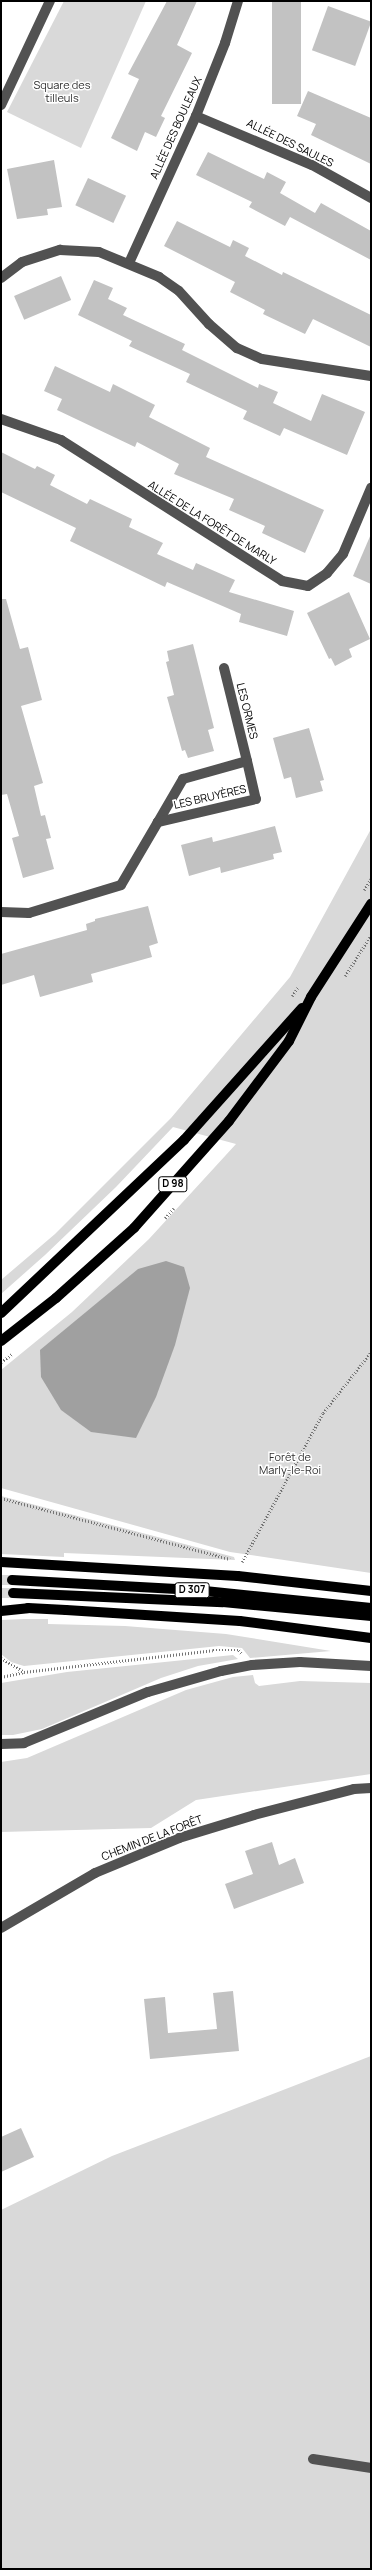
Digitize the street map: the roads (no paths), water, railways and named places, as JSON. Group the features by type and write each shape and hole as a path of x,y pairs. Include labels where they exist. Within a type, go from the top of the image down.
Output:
{"main road":[{"name":"D 98","path":"1,1341 56,1298 134,1228 233,1115 289,1041 311,997 371,904"},
{"name":"D 98","path":"1,1313 184,1140 311,997"},
{"path":"1,1562 238,1576 371,1591"},
{"name":"D 307","path":"12,1580 195,1590 371,1608"},
{"name":"D 307","path":"13,1593 216,1601 371,1616"},
{"path":"1,1611 28,1608 240,1621 371,1638"}],"street":[{"path":"1,105 50,1"},
{"name":"ALLÉE DES BOULEAUX","path":"129,262 196,116 225,43 238,1"},
{"name":"ALLÉE DES SAULES","path":"196,116 243,134 312,165 371,198"},
{"path":"1,278 22,262 60,250 99,252 129,262 160,277 179,291 210,324 237,348 262,359 371,376"},
{"name":"ALLÉE DE LA FORÊT DE MARLY","path":"1,418 61,440 282,581 308,586 327,573 343,554 371,488"},
{"name":"LES ORMES","path":"224,668 247,761"},
{"name":"LES BRUYÈRES","path":"1,912 29,913 121,885 183,779 247,761 256,799 158,822"},
{"path":"360,1589 371,1597"},
{"path":"1,1744 24,1744 148,1692 220,1671 252,1665 300,1662 371,1666"},
{"name":"CHEMIN DE LA FORÊT","path":"1,1928 95,1873 178,1838 262,1813 354,1789 371,1788"},
{"path":"313,2459 371,2468"}],"tunnel":[{"path":"1,1580 12,1580"},
{"path":"1,1593 13,1593"}],"park label":[{"name":"Square des tilleuls","path":"62,92"},
{"name":"Forêt de Marly-le-Roi","path":"290,1464"}]}
